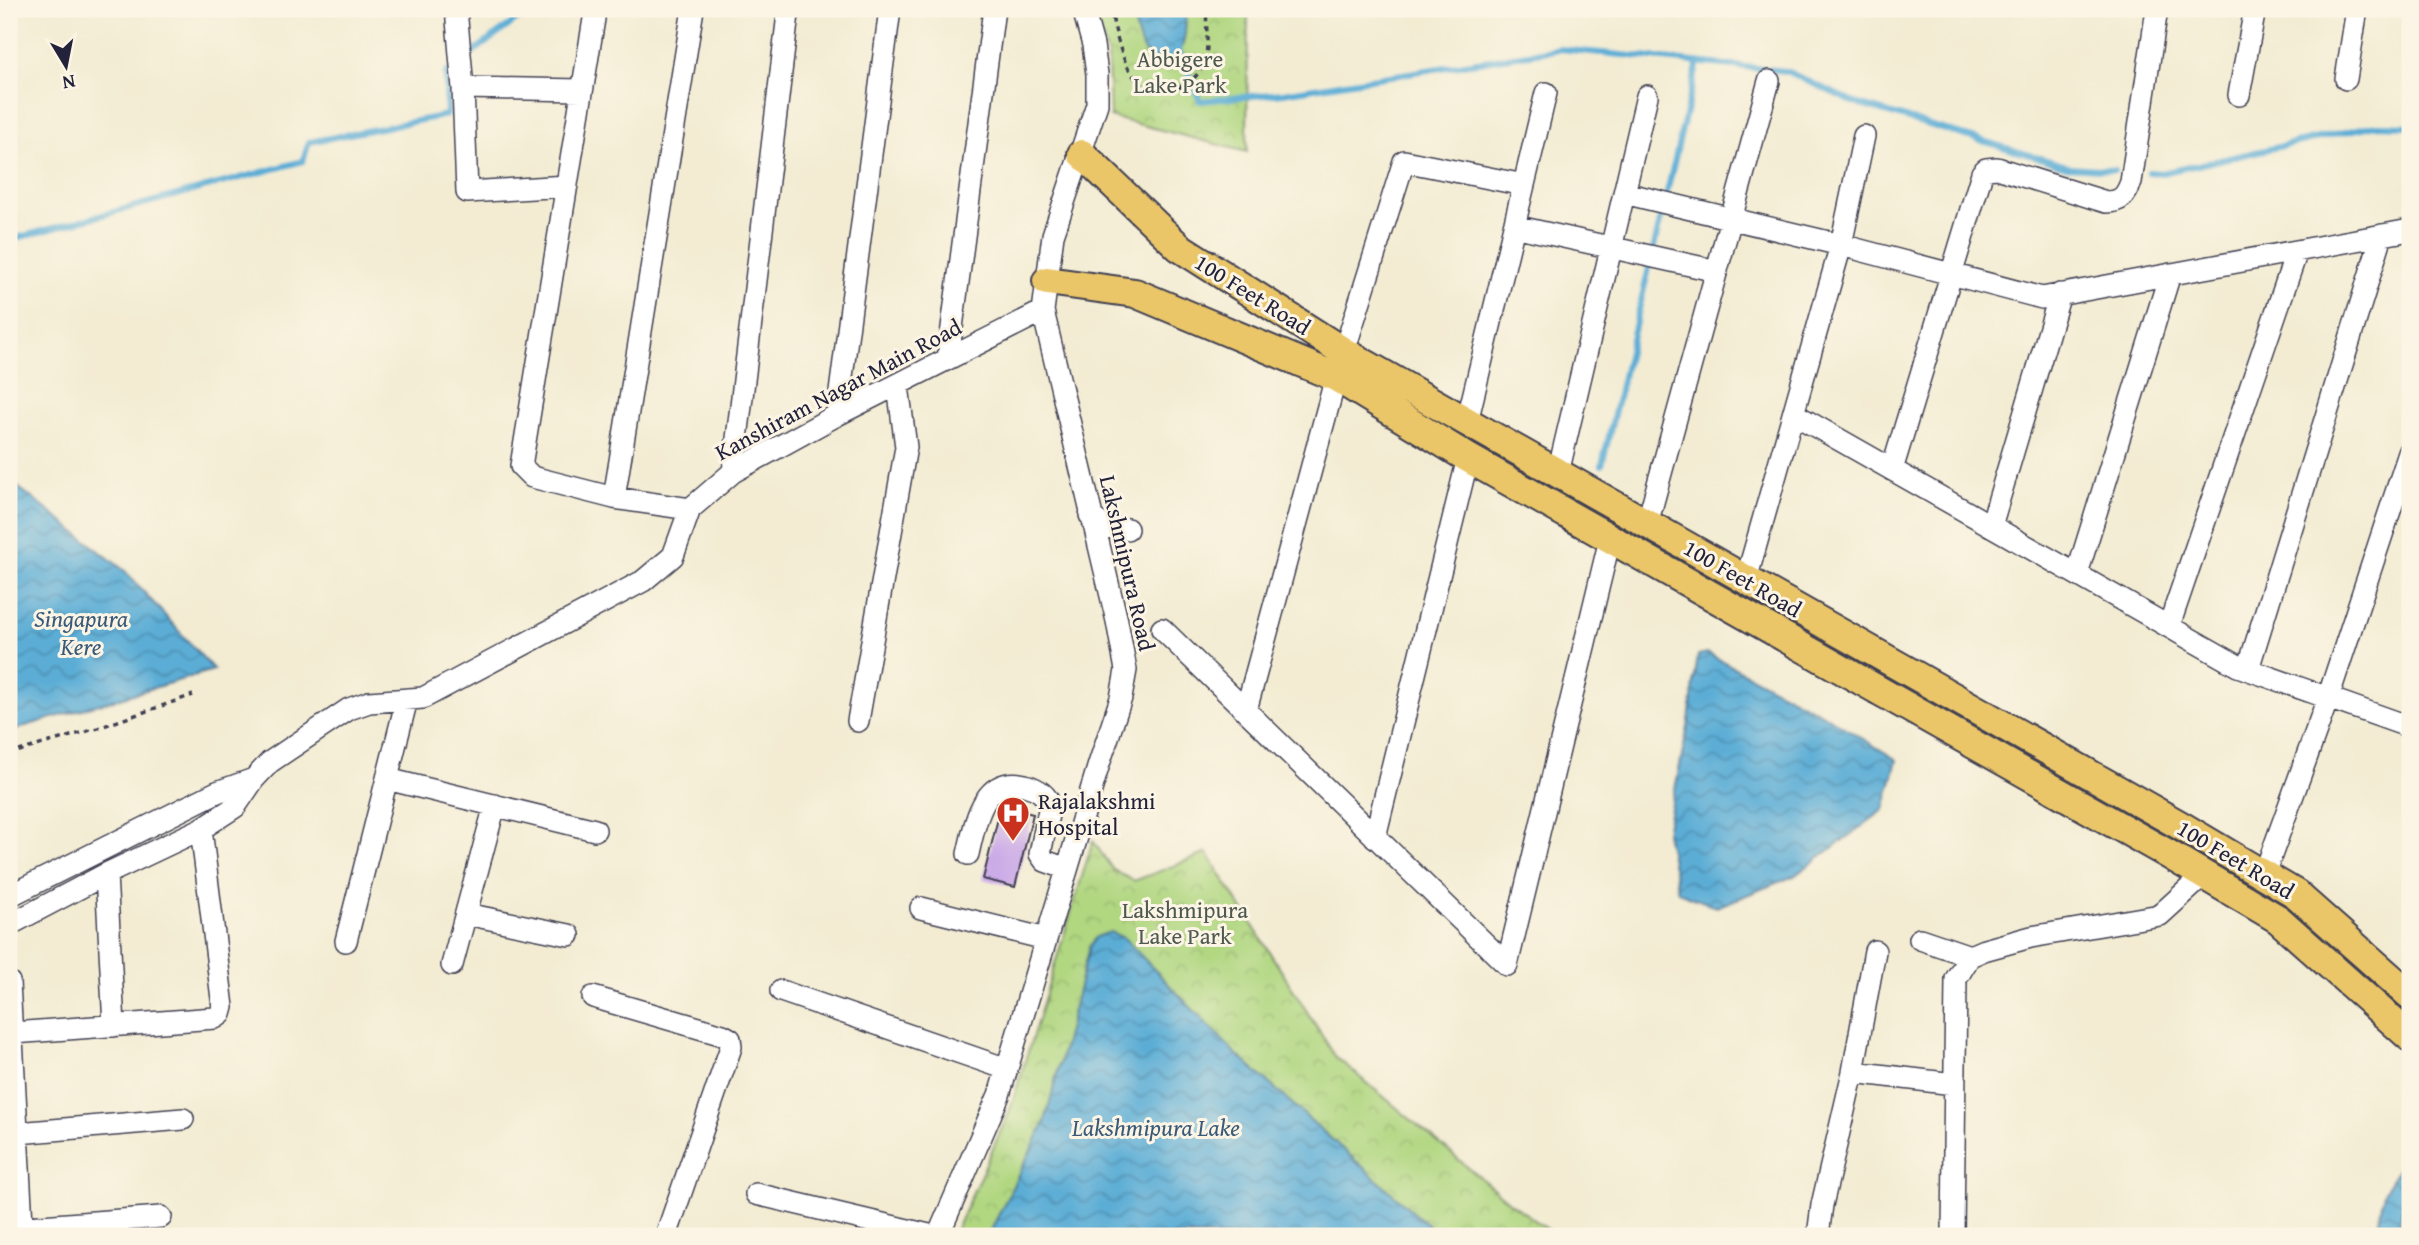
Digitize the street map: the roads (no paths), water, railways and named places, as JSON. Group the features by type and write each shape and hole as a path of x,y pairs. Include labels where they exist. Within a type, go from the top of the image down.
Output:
{"main road":[{"name":"100 Feet Road","path":"1082,154 1179,247 1468,458 2278,919 2405,1032"},
{"name":"100 Feet Road","path":"1047,281 1135,293 1340,364 1467,422 2183,827 2296,894 2410,995"}],"street":[{"path":"456,9 463,88 467,192 567,186"},
{"path":"614,498 693,9"},
{"path":"733,472 788,14 793,9"},
{"path":"837,415 890,9"},
{"path":"948,358 994,9"},
{"name":"Lakshmipura Road","path":"935,1236 999,1095 1121,698 1126,670 1117,621 1043,311 1054,235 1097,104 1096,65 1083,9"},
{"path":"1892,470 1981,177 1986,170 1997,168 2106,202 2119,201 2125,196 2131,183 2157,9"},
{"path":"2239,95 2255,9"},
{"path":"2346,79 2357,9"},
{"path":"594,19 521,466 532,477 614,498 690,509"},
{"path":"1647,524 1769,81"},
{"path":"463,88 583,90"},
{"path":"1467,422 1546,93"},
{"path":"1558,473 1647,96"},
{"path":"1746,580 1841,245 1864,136"},
{"path":"1246,710 1340,364 1404,160 1524,185"},
{"path":"1624,193 1841,245 2042,298 2410,230"},
{"path":"1514,226 1717,271"},
{"path":"2248,669 2382,236"},
{"path":"2169,626 2297,251"},
{"path":"2077,574 2170,274"},
{"path":"1991,526 2060,295"},
{"name":"Kanshiram Nagar Main Road","path":"9,925 106,874 201,829 235,807 254,779 270,762 349,709 369,702 423,698 643,581 673,556 690,509 733,472 837,415 1043,311"},
{"path":"858,720 906,447 898,386"},
{"path":"1794,414 2248,669 2410,727"},
{"path":"2264,875 2328,698 2410,450"},
{"path":"1375,837 1468,458"},
{"path":"1090,515 1104,527 1126,529"},
{"path":"1162,629 1507,965 1610,539"},
{"path":"346,941 407,699"},
{"name":"Kanshiram Nagar Main Road","path":"9,896 217,792 254,779"},
{"path":"387,779 595,830"},
{"path":"968,854 983,803 995,789 1018,784 1037,788 1048,799 1050,805 1040,854 1045,861 1067,869"},
{"path":"452,965 495,805"},
{"path":"13,1033 215,1018 221,1014 223,1007 201,829"},
{"path":"106,874 114,1026"},
{"path":"1920,939 1970,957 2031,937 2160,915 2204,875"},
{"path":"921,908 1046,939"},
{"path":"466,914 569,935"},
{"path":"1818,1236 1822,1205 1853,1072 1875,951"},
{"path":"1953,1236 1956,979 1970,957"},
{"path":"9,982 20,1217 27,1232 161,1217"},
{"path":"781,991 1007,1069"},
{"path":"593,997 730,1039 731,1047 666,1236"},
{"path":"1853,1072 1954,1084"},
{"path":"17,1133 183,1119"},
{"path":"756,1194 935,1236"}],"water":[{"path":"1131,9 1186,9 1184,40 1178,53 1161,59 1146,53 1140,42"},
{"name":"Singapura Kere","path":"9,480 125,571 214,670 9,731"},
{"path":"1707,653 1831,719 1897,760 1884,810 1794,876 1717,907 1678,892 1666,832 1688,727 1698,655"},
{"name":"Lakshmipura Lake","path":"1110,932 1124,938 1234,1052 1440,1236 988,1236 1045,1122 1089,947 1096,937"},
{"path":"2410,1149 2410,1190 2404,1201 2397,1236 2376,1236 2384,1192"}],"waterway":[{"path":"464,59 531,9"},
{"path":"1177,46 1200,101 1283,93 1560,49 1786,71 1855,103 2070,167 2115,170"},
{"path":"1602,465 1698,62"},
{"path":"9,240 303,161 309,142 447,115 446,73 456,66"},
{"path":"2149,172 2162,173 2376,125 2410,126"}],"place":[{"name":"Rajalakshmi Hospital","path":"1013,843"}],"park label":[{"name":"Abbigere Lake Park","path":"1180,71"},
{"name":"Lakshmipura Lake Park","path":"1185,922"}]}
